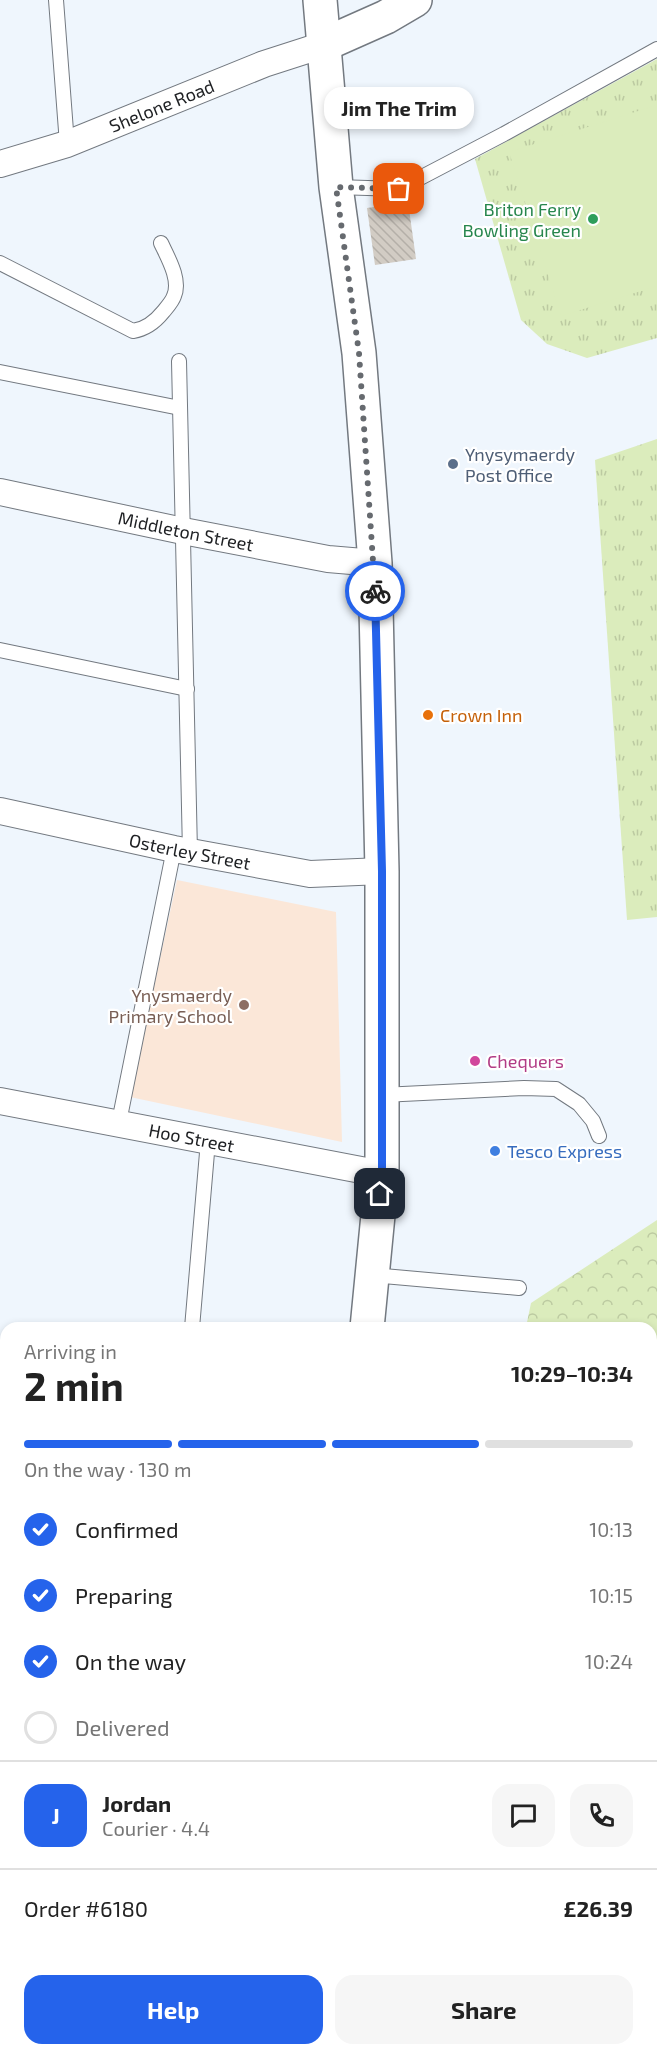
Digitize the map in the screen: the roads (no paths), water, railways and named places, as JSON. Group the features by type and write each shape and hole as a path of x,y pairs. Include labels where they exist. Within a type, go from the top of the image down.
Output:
{"main road":[{"path":"320,0 336,187 359,353 375,563 382,871 382,1174 368,1322"},
{"path":"323,45 386,17 415,0"}],"street":[{"name":"Shelone Road","path":"0,164 67,144 264,64 323,45"},
{"name":"Middleton Street","path":"0,492 328,559 375,563"},
{"name":"Osterley Street","path":"0,812 310,874 382,871"},
{"name":"Hoo Street","path":"0,1101 382,1174"}],"lane":[{"path":"56,0 67,144"},
{"path":"336,187 399,189 514,129 657,49"},
{"path":"0,263 133,331 144,329 158,319 175,296 173,268 161,243"},
{"path":"119,1122 182,850 187,689 179,361"},
{"path":"0,372 180,408"},
{"path":"0,650 187,689"},
{"path":"382,1095 524,1088 556,1089 579,1104 593,1121 598,1136"},
{"path":"193,1322 208,1141"},
{"path":"372,1275 519,1288"}],"place":[{"name":"Jim The Trim","path":"399,189"},
{"name":"Briton Ferry Bowling Green","path":"593,219"},
{"name":"Ynysymaerdy Post Office","path":"453,464"},
{"name":"Crown Inn","path":"428,715"},
{"name":"Ynysmaerdy Primary School","path":"244,1005"},
{"name":"Chequers","path":"475,1061"},
{"name":"Tesco Express","path":"495,1151"}]}
